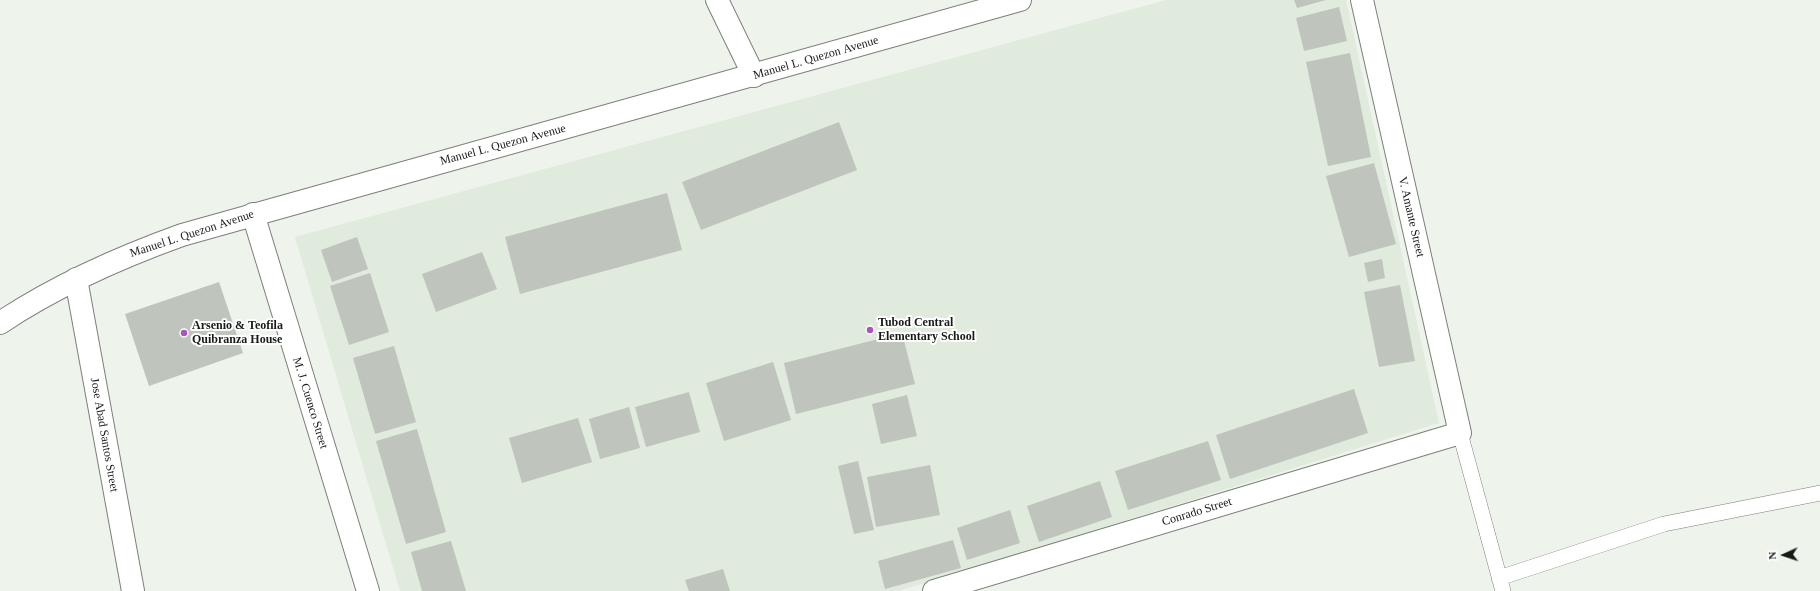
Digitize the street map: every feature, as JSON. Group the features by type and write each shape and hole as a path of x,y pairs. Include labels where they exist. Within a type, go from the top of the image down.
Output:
{"street":[{"path":"717,0 754,76"},
{"name":"Manuel L. Quezon Avenue","path":"0,323 20,310 76,279 133,252 182,235 253,214 754,76 1020,0"},
{"name":"V. Amante Street","path":"1362,0 1460,433"},
{"name":"M. J. Cuenco Street","path":"253,214 368,591"},
{"name":"Jose Abad Santos Street","path":"76,279 133,591"},
{"name":"Conrado Street","path":"934,591 1460,433"}],"lane":[{"path":"1460,433 1501,585 1664,524 1820,492"}],"shaded area":[{"name":"Tubod Central Elementary School","path":"1166,0 1346,0 1439,423 899,591 400,591 295,237"}],"building":[{"path":"1294,0 1326,0 1297,8"},
{"path":"1339,7 1347,41 1304,51 1296,18"},
{"path":"1350,53 1371,157 1328,166 1306,62"},
{"path":"839,122 857,170 701,230 682,182"},
{"path":"1374,163 1396,244 1349,257 1326,176"},
{"path":"667,193 682,250 520,294 505,237"},
{"path":"357,237 368,269 332,282 321,250"},
{"path":"482,252 497,289 436,312 422,274"},
{"path":"1382,259 1385,278 1368,282 1364,263"},
{"path":"370,273 389,332 349,345 330,286"},
{"name":"Arsenio & Teofila Quibranza House","path":"219,282 243,353 149,386 125,314"},
{"path":"1400,285 1415,361 1379,367 1364,292"},
{"path":"902,333 915,384 796,414 784,363"},
{"path":"394,346 416,422 375,434 353,358"},
{"path":"773,362 791,420 724,441 706,383"},
{"path":"1354,389 1368,433 1230,479 1216,435"},
{"path":"689,392 700,432 646,447 635,407"},
{"path":"907,395 917,436 881,444 872,404"},
{"path":"629,407 640,448 600,459 589,419"},
{"path":"578,418 592,462 522,483 509,438"},
{"path":"417,429 446,532 406,544 376,441"},
{"path":"1208,441 1221,480 1128,510 1115,471"},
{"path":"858,461 874,530 854,534 838,466"},
{"path":"930,465 940,515 876,527 867,477"},
{"path":"1100,481 1112,517 1039,542 1027,506"},
{"path":"1010,510 1020,543 967,560 957,528"},
{"path":"953,540 961,568 885,589 878,561"},
{"path":"451,541 466,591 422,591 411,552"},
{"path":"723,569 730,591 689,591 685,580"}],"place":[{"name":"Tubod Central Elementary School","path":"870,330"},
{"name":"Arsenio & Teofila Quibranza House","path":"184,333"}]}
